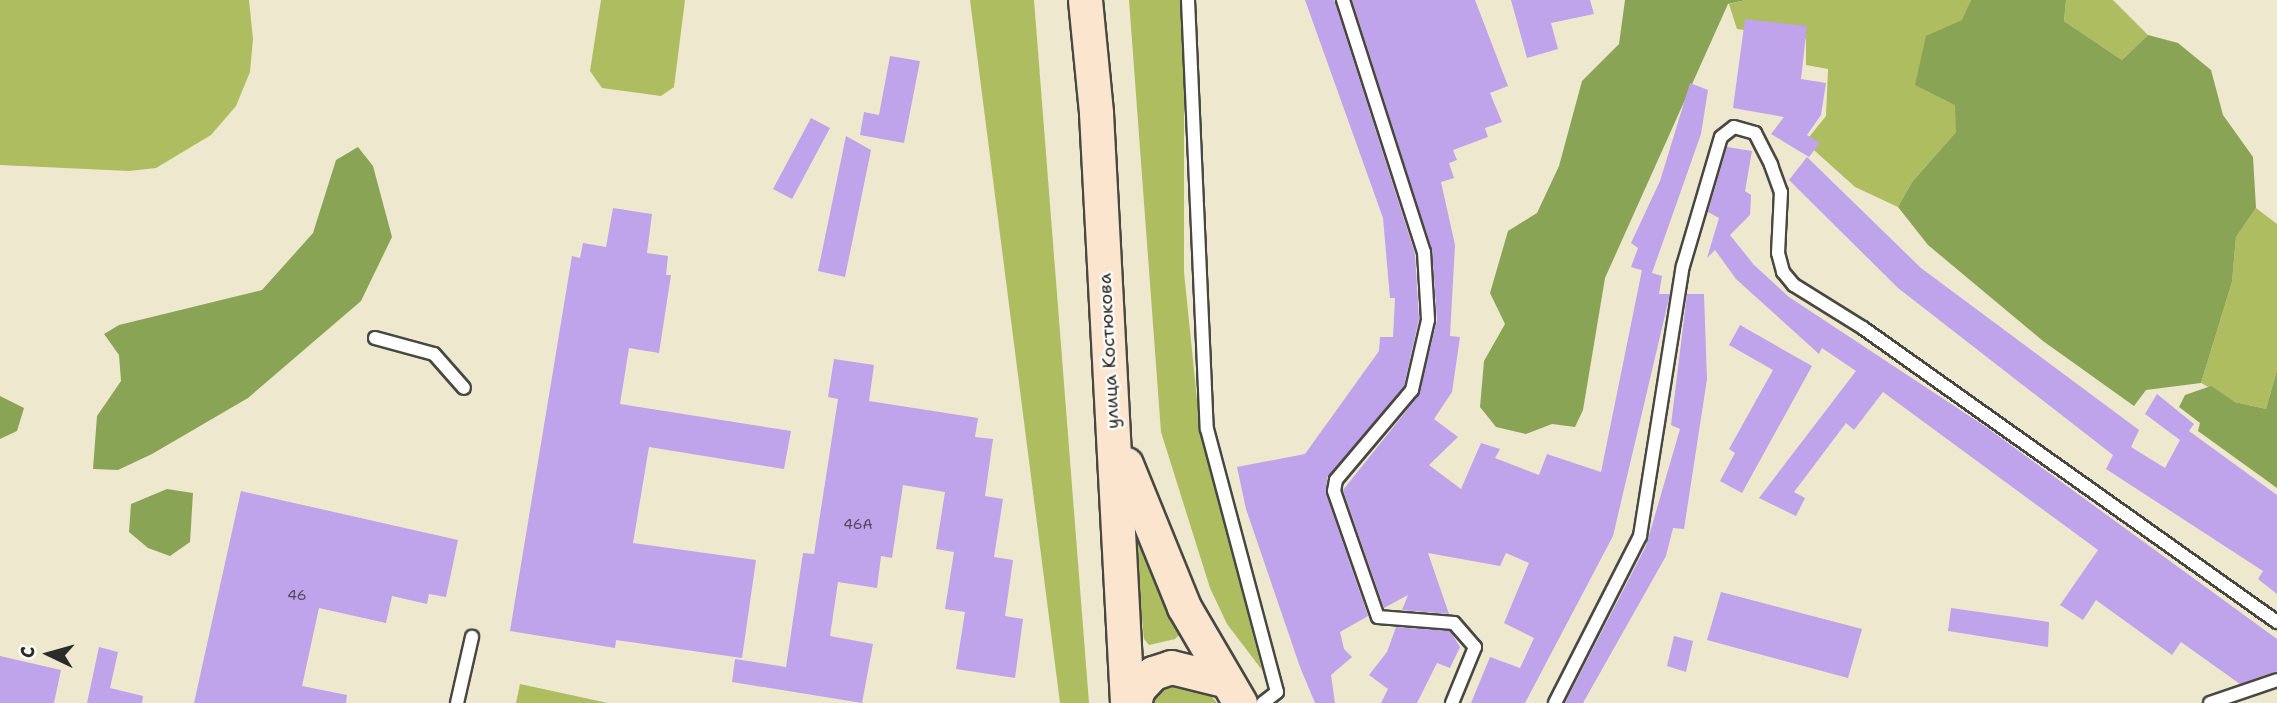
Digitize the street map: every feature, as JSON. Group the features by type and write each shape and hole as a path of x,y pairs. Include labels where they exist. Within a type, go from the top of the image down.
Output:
{"main road":[{"name":"улица Костюкова","path":"1085,0 1114,432 1127,703"},
{"path":"1114,432 1150,531 1231,691"},
{"path":"1134,703 1138,689 1153,673 1171,667 1231,691"}],"lane":[{"path":"1188,0 1207,429 1277,692 1286,703"},
{"path":"1343,0 1424,252 1428,320 1412,390 1336,480 1334,491 1378,617 1454,623 1475,647 1452,703"},
{"path":"1555,703 1640,536 1683,266 1720,137 1734,127 1755,133 1771,165 1781,192 1778,253 1783,272 1794,285 1863,328 2277,622"},
{"path":"375,338 434,354 464,388"},
{"path":"457,703 472,637"},
{"path":"2210,703 2277,680"},
{"path":"1263,703 1277,692"}],"green space":[{"path":"0,0 249,0 253,39 250,72 236,106 211,135 156,168 129,171 0,165"},
{"path":"601,0 685,0 674,87 661,96 602,88 590,71"},
{"path":"970,0 1034,0 1089,703 1060,703"},
{"path":"1129,0 1184,0 1184,272 1200,429 1262,670 1227,624 1210,588 1161,432"},
{"path":"1625,0 1746,0 1728,4 1605,278 1583,410 1575,427 1552,424 1526,434 1496,427 1480,407 1484,361 1505,324 1490,293 1508,231 1537,213 1559,166 1582,81 1619,44"},
{"path":"1746,0 1971,0 1963,20 1956,132 1912,182 1898,207 1855,187 1805,142 1826,116 1828,69 1806,65 1806,39 1737,29 1729,4"},
{"path":"1971,0 2066,0 2064,21 2122,60 2148,35 2178,43 2211,70 2223,115 2253,157 2256,208 2236,237 2232,282 2201,383 2146,390 2134,406 2043,341 1928,245 1898,207 1912,182 1956,132 1955,105 1915,85 1926,36 1962,20"},
{"path":"2066,0 2113,0 2148,35 2122,60 2064,21"},
{"path":"358,147 373,166 392,237 361,301 248,398 152,454 118,470 93,469 97,416 121,381 119,355 104,334 119,325 262,290 313,233 336,160"},
{"path":"2256,208 2277,224 2277,370 2266,409 2235,402 2201,383 2232,282 2236,237"},
{"path":"2277,370 2277,488 2198,431 2200,423 2179,407 2185,395 2211,386 2235,402 2266,409"},
{"path":"0,396 24,408 17,431 0,439"},
{"path":"167,489 193,493 190,542 170,556 148,548 129,532 131,504"},
{"path":"1132,526 1180,634 1175,639 1149,645 1144,639"},
{"path":"1169,683 1208,692 1217,703 1154,703 1156,694"},
{"path":"520,684 608,703 516,703"}],"building":[{"path":"1305,0 1334,0 1415,254 1419,319 1404,386 1327,478 1326,494 1368,616 1340,632 1344,649 1352,657 1331,675 1335,703 1315,703 1300,667 1246,509 1237,467 1305,454 1379,351 1380,337 1393,337 1395,298 1390,298 1383,218"},
{"path":"1352,0 1475,0 1508,86 1490,93 1502,122 1485,128 1488,137 1453,150 1457,160 1449,163 1454,178 1441,182 1455,245 1450,336 1460,337 1452,392 1434,419 1458,437 1429,465 1461,489 1481,443 1500,449 1495,458 1539,475 1547,454 1601,472 1642,270 1631,267 1638,248 1631,243 1660,181 1690,83 1708,90 1701,134 1652,273 1662,276 1659,294 1670,294 1613,536 1525,703 1471,703 1490,657 1520,668 1534,638 1504,623 1529,563 1506,553 1500,566 1428,553 1449,614 1402,610 1408,595 1384,608 1343,490 1419,395 1437,320 1432,250"},
{"path":"1511,0 1590,0 1594,14 1551,23 1558,49 1527,58"},
{"path":"1745,19 1807,26 1801,79 1826,83 1821,115 1807,135 1820,143 1809,157 1771,134 1784,117 1733,108"},
{"path":"890,56 920,61 904,143 860,135 864,112 879,115"},
{"path":"811,118 830,128 792,199 773,189"},
{"path":"846,136 871,150 845,277 818,271"},
{"path":"1727,147 1752,151 1745,191 1751,195 1750,215 1730,235 1754,265 1789,297 1986,427 2277,639 2277,671 2240,684 2181,642 2172,655 2096,600 2083,620 2060,605 2098,550 1883,392 1854,430 1846,423 1794,492 1805,498 1796,516 1759,498 1856,371 1822,348 1819,354 1736,279 1715,250 1707,258 1719,218 1708,212"},
{"path":"1807,157 1921,268 2139,430 2131,447 2165,468 2180,440 2145,414 2157,394 2194,424 2189,431 2277,495 2277,594 2258,579 2263,571 2106,469 2113,455 1898,288 1789,180"},
{"path":"613,208 652,214 647,253 668,256 666,275 671,275 659,353 629,348 620,404 791,431 784,469 649,447 633,543 756,560 742,658 616,640 615,648 510,631 572,256 580,258 583,243 606,247"},
{"path":"1687,294 1704,294 1707,379 1684,529 1673,528 1666,556 1583,703 1565,703 1646,546 1680,429 1671,425"},
{"path":"1740,325 1812,366 1742,493 1720,481 1735,453 1729,449 1773,370 1729,345"},
{"path":"834,359 874,365 869,401 978,418 975,437 993,439 985,496 1003,499 994,557 1013,560 1005,616 1023,619 1015,678 956,669 965,612 945,609 954,552 936,549 945,492 903,485 892,558 881,556 877,588 838,582 830,636 873,644 862,703 732,682 735,659 786,667 803,553 814,554 838,399 828,397"},
{"path":"241,491 458,540 446,597 429,594 427,604 392,596 386,623 319,608 302,686 347,695 346,703 194,703"},
{"path":"1721,592 1862,629 1848,678 1707,640"},
{"path":"1951,608 2049,622 2048,647 1948,631"},
{"path":"1396,627 1450,631 1460,647 1450,668 1437,663 1417,703 1381,703 1388,689 1369,675 1387,652"},
{"path":"1674,636 1693,641 1686,672 1667,666"},
{"path":"99,647 118,652 110,688 143,696 142,703 87,703"},
{"path":"0,656 61,670 54,703 0,703"}]}
